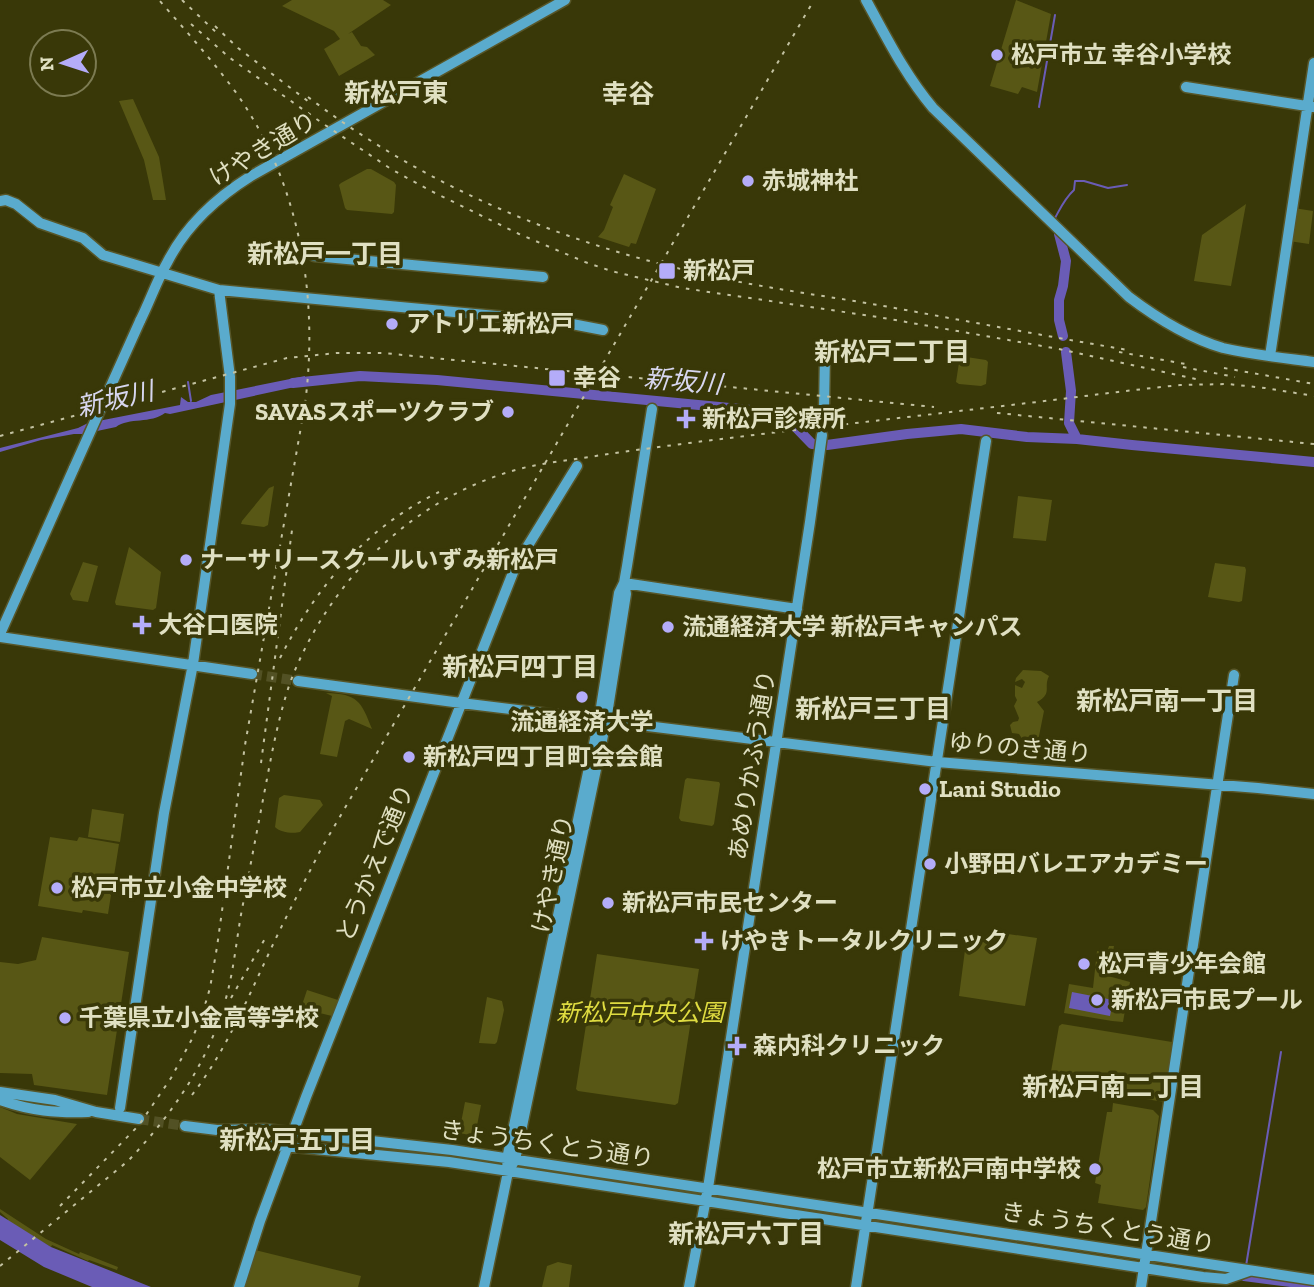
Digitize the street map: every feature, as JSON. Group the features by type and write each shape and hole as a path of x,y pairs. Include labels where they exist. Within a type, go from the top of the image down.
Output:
{"street":[{"name":"けやき通り","path":"0,635 162,273 177,245 205,210 239,183 565,0"},
{"path":"866,0 898,59 933,108 1129,296 1154,315 1192,336 1223,347 1314,362"},
{"path":"1270,356 1311,106 1314,63"},
{"path":"1186,87 1311,106"},
{"path":"0,201 16,204 40,223 83,239 103,254 219,290 540,320 603,330"},
{"path":"314,256 543,277"},
{"path":"120,1108 164,814 193,664 230,402 219,290"},
{"path":"824,410 825,353"},
{"name":"けやき通り","path":"484,1287 603,721 626,594 624,583 652,409"},
{"name":"あめりかふう通り","path":"688,1287 706,1202 822,435"},
{"path":"856,1287 986,441"},
{"name":"とうかえで通り","path":"239,1287 292,1132 516,565 577,466"},
{"path":"624,583 797,609"},
{"path":"0,635 252,674"},
{"path":"1141,1287 1234,675"},
{"name":"ゆりのき通り","path":"298,681 937,762 1314,794"},
{"path":"0,1092 55,1100 96,1112 139,1119"},
{"path":"0,1100 53,1113 96,1112"},
{"path":"185,1126 217,1130"},
{"name":"きょうちくとう通り","path":"217,1130 264,1129 441,1149 1249,1270"},
{"name":"きょうちくとう通り","path":"217,1130 256,1142 287,1147 449,1162 1143,1268 1226,1279 1249,1270"},
{"path":"1249,1270 1314,1280"}],"green space":[{"path":"292,0 383,0 391,5 348,34 352,32 361,46 367,47 375,55 339,76 324,49 340,39 334,31 282,6"},
{"path":"1016,0 1051,14 1037,92 1022,87 1018,94 990,86"},
{"path":"133,99 159,157 166,200 153,200 144,160 119,101"},
{"path":"367,169 396,185 392,214 345,208 339,185"},
{"path":"624,174 656,189 636,244 631,243 629,247 598,237 604,230 613,207 610,205"},
{"path":"1246,204 1231,286 1194,281 1202,235"},
{"path":"1294,208 1313,211 1309,244 1289,241"},
{"path":"960,356 988,362 986,384 981,386 956,382"},
{"path":"274,486 268,525 264,527 241,524 269,488"},
{"path":"1018,496 1052,500 1046,541 1013,538"},
{"path":"129,547 161,572 156,608 153,610 116,605"},
{"path":"83,562 98,566 88,602 73,600 70,594"},
{"path":"1215,563 1245,567 1242,601 1208,597"},
{"path":"1023,670 1041,671 1049,676 1045,696 1037,702 1044,711 1038,741 1023,740 1019,734 1012,733 1010,725 1019,718 1014,706 1017,700 1015,685 1022,688 1025,682 1022,679 1015,682"},
{"path":"326,693 352,697 365,712 372,729 349,719 345,721 337,757 320,754 332,696"},
{"path":"687,778 719,782 712,826 681,821 679,818"},
{"path":"284,795 320,800 323,805 300,832 286,832 275,827 279,798"},
{"path":"92,809 124,814 120,842 88,837"},
{"path":"50,837 77,841 79,837 119,844 108,914 38,906"},
{"path":"973,934 1000,939 1008,934 1037,938 1025,1006 959,996 965,950 971,950"},
{"name":"千葉県立小金高等学校","path":"42,937 129,952 107,1095 34,1085 32,1074 0,1073 0,962 18,964 36,960"},
{"name":"新松戸市民プール","path":"1109,946 1114,946 1108,976 1130,982 1123,1022 1064,1013 1069,984 1093,988 1097,951 1107,952"},
{"name":"新松戸中央公園","path":"597,954 699,969 678,1103 675,1105 576,1089"},
{"path":"307,990 338,1000 332,1016 303,1009"},
{"path":"487,997 502,1001 504,1010 495,1044 479,1043"},
{"path":"1062,1024 1172,1042 1164,1102 1049,1083 1059,1026"},
{"path":"465,1102 481,1105 475,1136 459,1133"},
{"path":"1113,1103 1153,1110 1159,1116 1146,1207 1143,1210 1098,1203 1101,1185 1095,1183 1107,1112 1112,1112"},
{"path":"0,1107 17,1114 77,1124 30,1180 0,1157"},
{"path":"0,1209 46,1239 118,1267 117,1270 52,1245 51,1247 7,1221"},
{"path":"255,1250 361,1276 358,1287 244,1287"},
{"path":"558,1262 572,1265 569,1287 542,1287 547,1266"}],"shaded area":[{"path":"305,376 304,385 165,413 83,434 41,440 0,452 0,448 88,423 180,405 181,397 188,402 196,402 211,395"},
{"path":"1072,992 1113,1000 1110,1016 1069,1008"},
{"path":"0,1215 51,1247 151,1287 92,1287 44,1267 0,1240"}],"waterway":[{"path":"1039,107 1055,15"},
{"path":"1055,218 1074,190 1075,181 1108,188 1127,185"},
{"path":"1059,234 1066,261 1059,300 1059,320 1063,336"},
{"path":"1066,352 1071,391 1069,423 1077,439"},
{"name":"新坂川","path":"293,383 360,376 437,380 782,413 812,444 827,445 961,429 1314,462"},
{"path":"188,382 191,401"},
{"path":"1246,1266 1281,1052"},
{"path":"1244,1276 1314,1285"}],"tunnel":[{"path":"252,674 298,681"},
{"path":"139,1119 185,1126"}],"railway":[{"path":"60,1206 139,1125 171,1078 192,1039 210,988 245,745 305,404 309,364 309,323 300,243 290,203 276,165 259,129 237,94 159,0"},
{"path":"182,0 219,35"},
{"path":"192,1095 215,1062 234,1026 320,851 814,0"},
{"path":"191,24 230,58 391,169 519,234 585,262 682,288 878,317 1059,349 1196,379"},
{"path":"215,26 238,48 313,105"},
{"path":"308,97 351,128 440,181 536,224 635,257 733,281 1128,350"},
{"path":"1119,352 1191,365"},
{"path":"0,436 287,358 337,353 383,353 934,407"},
{"path":"1183,367 1235,377"},
{"path":"1224,368 1314,384"},
{"path":"0,1266 128,1161 172,1109 196,1071 216,1029 227,995 272,753 293,675 310,638 357,572 385,543 416,518 451,496 488,479 527,467 652,448 1180,385 1228,384 1314,396"},
{"path":"997,413 1314,444"},
{"path":"280,658 327,583 366,541 388,523 439,492"},
{"path":"261,763 292,530"},
{"path":"231,998 266,937"}],"place":[{"name":"松戸市立 幸谷小学校","path":"997,55"},
{"name":"赤城神社","path":"748,181"},
{"name":"新松戸","path":"667,271"},
{"name":"アトリエ新松戸","path":"392,324"},
{"name":"幸谷","path":"557,378"},
{"name":"SAVASスポーツクラブ","path":"508,412"},
{"name":"新松戸診療所","path":"686,419"},
{"name":"ナーサリースクールいずみ新松戸","path":"186,560"},
{"name":"大谷口医院","path":"142,625"},
{"name":"流通経済大学 新松戸キャンパス","path":"668,627"},
{"name":"流通経済大学","path":"582,697"},
{"name":"新松戸四丁目町会会館","path":"409,757"},
{"name":"Lani Studio","path":"925,789"},
{"name":"小野田バレエアカデミー","path":"930,864"},
{"name":"松戸市立小金中学校","path":"57,888"},
{"name":"新松戸市民センター","path":"608,903"},
{"name":"けやきトータルクリニック","path":"704,941"},
{"name":"松戸青少年会館","path":"1084,964"},
{"name":"新松戸市民プール","path":"1097,1000"},
{"name":"千葉県立小金高等学校","path":"65,1018"},
{"name":"森内科クリニック","path":"737,1046"},
{"name":"松戸市立新松戸南中学校","path":"1095,1169"}],"district":[{"name":"新松戸東","path":"396,93"},
{"name":"幸谷","path":"628,94"},
{"name":"新松戸一丁目","path":"325,254"},
{"name":"新松戸二丁目","path":"892,352"},
{"name":"新松戸四丁目","path":"520,667"},
{"name":"新松戸南一丁目","path":"1167,701"},
{"name":"新松戸三丁目","path":"873,709"},
{"name":"新松戸南二丁目","path":"1113,1087"},
{"name":"新松戸五丁目","path":"297,1140"},
{"name":"新松戸六丁目","path":"746,1234"}]}
